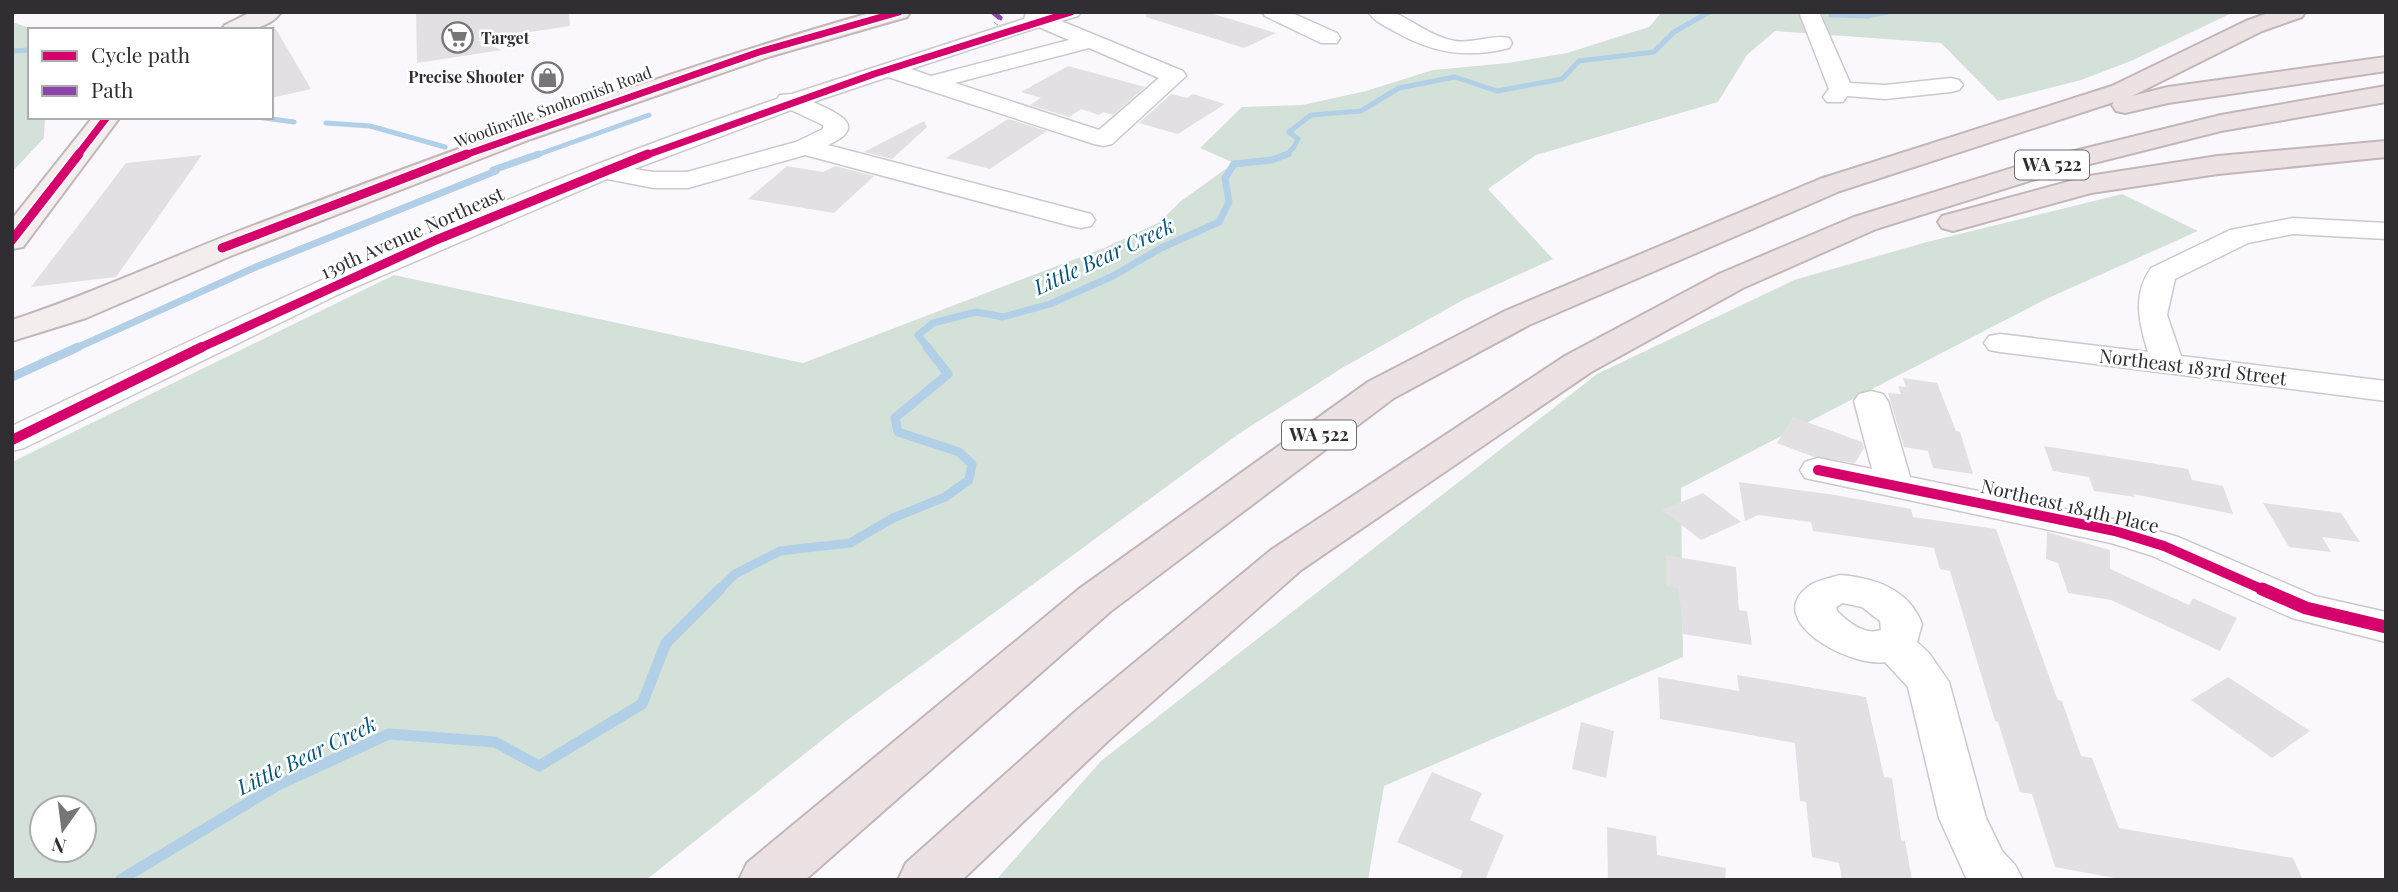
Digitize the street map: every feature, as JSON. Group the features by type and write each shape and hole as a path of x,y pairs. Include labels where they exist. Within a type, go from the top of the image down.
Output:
{"highway":[{"path":"1963,144 2121,91 2254,26 2294,12"},
{"name":"WA 522","path":"766,880 1095,600 1381,390 1517,318 1829,185 1963,144 2168,95 2386,64"},
{"name":"WA 522","path":"925,880 1093,725 1286,560 1578,364 1731,281 1865,223 2048,166 2221,123 2386,94"},
{"path":"1731,281 2089,185 2218,165 2386,149"}],"main road":[{"path":"237,28 270,12"},
{"name":"Woodinville Snohomish Road","path":"12,331 74,311 222,248 521,133 760,51 900,12"},
{"path":"12,240 105,119"}],"street":[{"name":"139th Avenue Northeast","path":"12,440 396,258 603,171 788,100 887,69 1031,16 1071,12"},
{"path":"1272,12 1329,38"},
{"path":"1378,12 1419,36 1447,47 1486,48 1501,43"},
{"path":"1809,12 1838,93 1885,92 1951,85"},
{"path":"887,69 1103,139 1175,76 1031,16"},
{"path":"929,83 1090,41"},
{"path":"964,94 1039,67 1051,60 1054,51"},
{"path":"603,171 654,180 688,180 805,147 835,133 835,121 788,100"},
{"path":"805,147 1081,220"},
{"path":"2168,364 2152,315 2161,274 2240,236 2253,233 2293,226 2386,231"},
{"name":"Northeast 183rd Street","path":"2000,343 2386,391"},
{"path":"1871,401 1895,486"},
{"name":"Northeast 184th Place","path":"1818,470 2115,531 2164,546 2306,608 2386,627"},
{"path":"1892,645 1914,664 1928,682 1971,844 1988,873 1998,880"}],"shaded area":[{"path":"1662,12 2234,12 2131,61 2081,80 1998,101 1941,43 1775,31 1747,55 1718,102 1536,155 1488,189 1553,259 1463,300 1342,368 1240,433 846,721 646,880 12,880 12,462 394,275 803,363 1104,248 1158,223 1181,201 1234,163 1200,148 1242,107 1302,105 1366,91 1433,70 1508,63 1567,53 1649,27"},
{"path":"12,22 30,28 28,119 45,119 44,138 12,172"},
{"path":"2122,194 2198,231 2044,300 1681,488 1683,657 1384,786 1368,880 996,880 1101,761 1597,374 1794,280 1927,242"}],"building":[{"name":"Target","path":"416,12 569,12 570,26 477,40 502,50 417,63"},
{"path":"1147,12 1207,12 1276,33 1244,48 1146,17"},
{"path":"273,24 311,89 273,98"},
{"path":"1068,66 1145,87 1113,115 1104,112 1099,115 1081,109 1069,117 1030,105 1041,98 1021,92"},
{"path":"1171,94 1187,98 1193,94 1225,104 1178,134 1139,123"},
{"path":"1008,119 1047,131 990,169 946,158"},
{"path":"924,121 927,127 892,159 864,152"},
{"path":"202,155 116,277 31,287 126,163"},
{"path":"787,166 823,172 835,166 874,176 834,213 748,199"},
{"path":"1903,378 1937,383 1956,431 1960,432 1973,474 1933,468 1928,451 1904,447 1888,393 1901,394 1898,386 1906,387"},
{"path":"1793,417 1862,442 1864,448 1855,463 1814,457 1777,443"},
{"path":"2044,446 2188,469 2192,480 2223,486 2233,514 2133,494 2135,497 2094,491 2089,477 2053,471"},
{"path":"1739,482 1835,495 1911,509 1913,517 1996,529 2055,693 2058,700 2062,701 2081,756 2092,758 2119,828 2293,858 2303,880 2125,880 2055,867 2032,794 2020,792 1998,722 1995,721 1950,571 1940,569 1934,548 1813,531 1811,522 1758,515 1745,521"},
{"path":"1703,493 1741,522 1701,540 1662,510"},
{"path":"2263,503 2341,513 2360,542 2322,537 2331,552 2289,547"},
{"path":"2047,532 2110,550 2110,569 2189,605 2193,598 2237,618 2220,651 2111,600 2068,593 2058,563 2046,559"},
{"path":"1666,555 1736,567 1739,610 1747,611 1752,645 1683,634 1679,589 1666,586"},
{"path":"1737,675 1866,697 1884,777 1892,778 1901,840 1905,841 1912,880 1842,880 1839,863 1812,857 1806,802 1800,801 1795,743 1660,719 1658,677 1739,691"},
{"path":"2228,677 2310,731 2272,758 2191,700"},
{"path":"1581,722 1614,731 1606,778 1572,769"},
{"path":"1432,772 1482,793 1470,820 1504,835 1485,880 1459,880 1463,871 1397,842"},
{"path":"1607,827 1656,836 1657,855 1726,868 1725,880 1608,880"}],"waterway":[{"name":"Little Bear Creek","path":"1286,155 1298,139 1289,132 1311,115 1361,111 1399,88 1455,77 1497,91 1562,79 1579,61 1654,52 1674,32 1709,12"},
{"name":"Little Bear Creek","path":"1831,15 1868,16 1887,12"},
{"path":"12,51 28,50"},
{"path":"534,156 649,115"},
{"path":"272,119 294,122"},
{"path":"326,123 370,126 445,147"},
{"path":"493,170 539,154"},
{"name":"Little Bear Creek","path":"929,349 918,335 933,323 976,312 1003,317 1050,304 1113,276 1161,248 1219,222 1229,202 1225,178 1234,164 1272,160 1286,155"},
{"path":"74,349 256,267 496,171"},
{"path":"12,377 78,347"},
{"name":"Little Bear Creek","path":"120,880 278,785 389,734 495,742 539,766 642,704 666,643 735,574 780,551 850,543 893,518 945,497 969,480 972,464 959,452 898,432 895,418 948,374 927,347"}],"marked path":[{"path":"993,12 1000,18 996,24"}],"cycle path":[{"path":"222,248 521,133 759,52 899,12"},
{"path":"12,440 222,337 436,240 544,195 763,112 1021,26 1071,12"},
{"path":"12,240 105,119"},
{"path":"1818,470 2115,531 2164,546 2306,608 2386,627"}],"place":[{"name":"Target","path":"458,38"},
{"name":"Precise Shooter","path":"547,77"}]}
